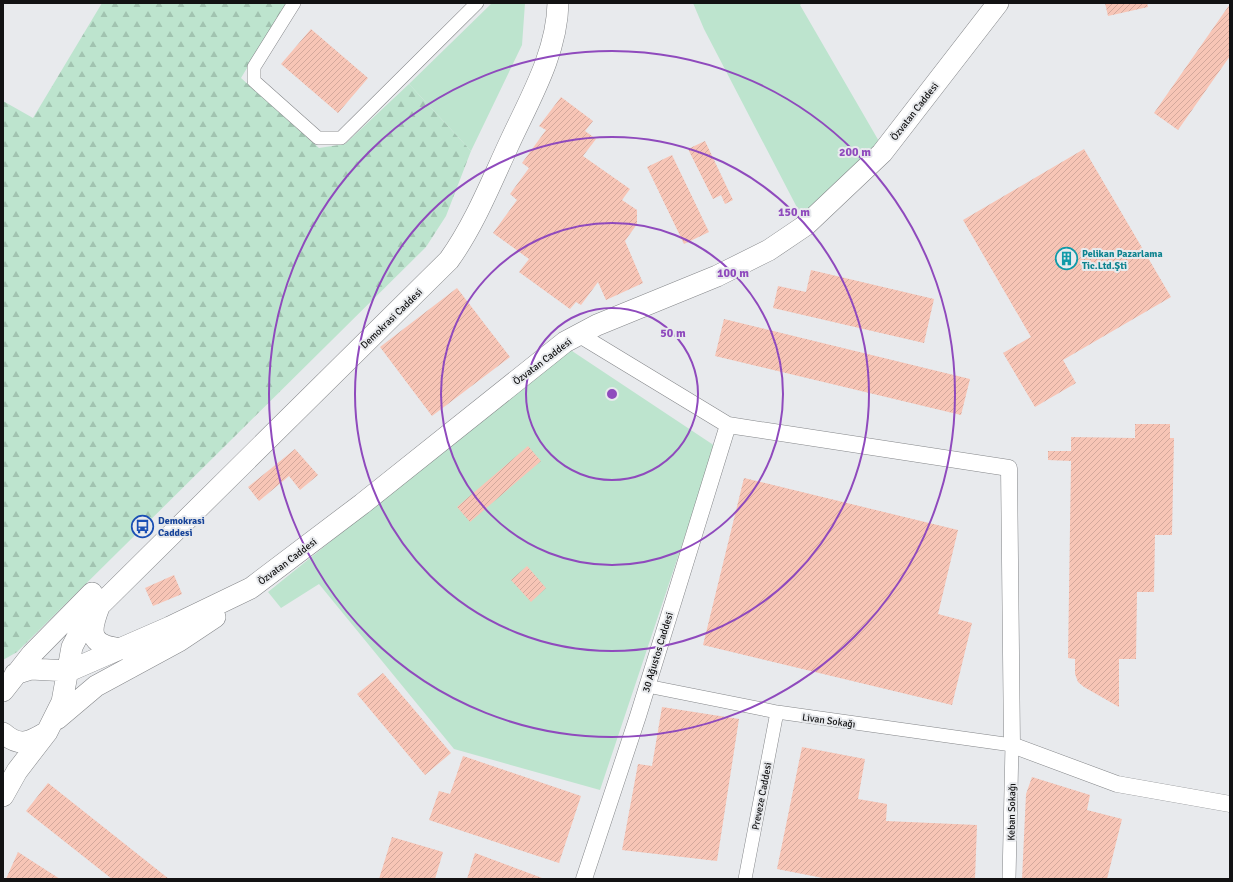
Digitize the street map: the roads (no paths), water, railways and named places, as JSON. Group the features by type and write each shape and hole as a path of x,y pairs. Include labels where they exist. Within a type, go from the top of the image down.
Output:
{"main road":[{"name":"Demokrasi Caddesi","path":"3,691 32,654 404,289 440,249 462,210 537,48 544,3"},
{"name":"Demokrasi Caddesi","path":"3,796 17,771 50,728 62,702 69,670 70,654 78,632 87,618 450,260 463,241 477,213 550,55 558,16 558,3"},
{"name":"Özvatan Caddesi","path":"15,674 31,669 45,671 69,670 121,649 233,598 251,588 362,504 550,353 578,334 620,315 716,276 769,250 806,225 882,153 998,3"},
{"path":"3,733 9,738 19,742 31,742 50,728 96,686 200,628 251,588"},
{"path":"99,607 92,625 95,637 103,645 121,649"},
{"path":"45,671 54,678 60,688 62,702"}],"street":[{"path":"294,3 254,67 254,81 318,138 341,138 477,3"},
{"path":"578,334 728,425 1009,468 1012,745 1117,784 1230,804"},
{"name":"30 Ağustos Caddesi","path":"584,879 647,686 728,425"},
{"name":"Livan Sokağı","path":"647,686 777,712 1012,745"},
{"name":"Preveze Caddesi","path":"745,879 777,712"},
{"name":"Keban Sokağı","path":"1009,879 1012,745"}],"place":[{"name":"Pelikan Pazarlama Tic.Ltd.Şti","path":"1067,259"},
{"name":"Demokrasi Caddesi","path":"143,526"}]}
